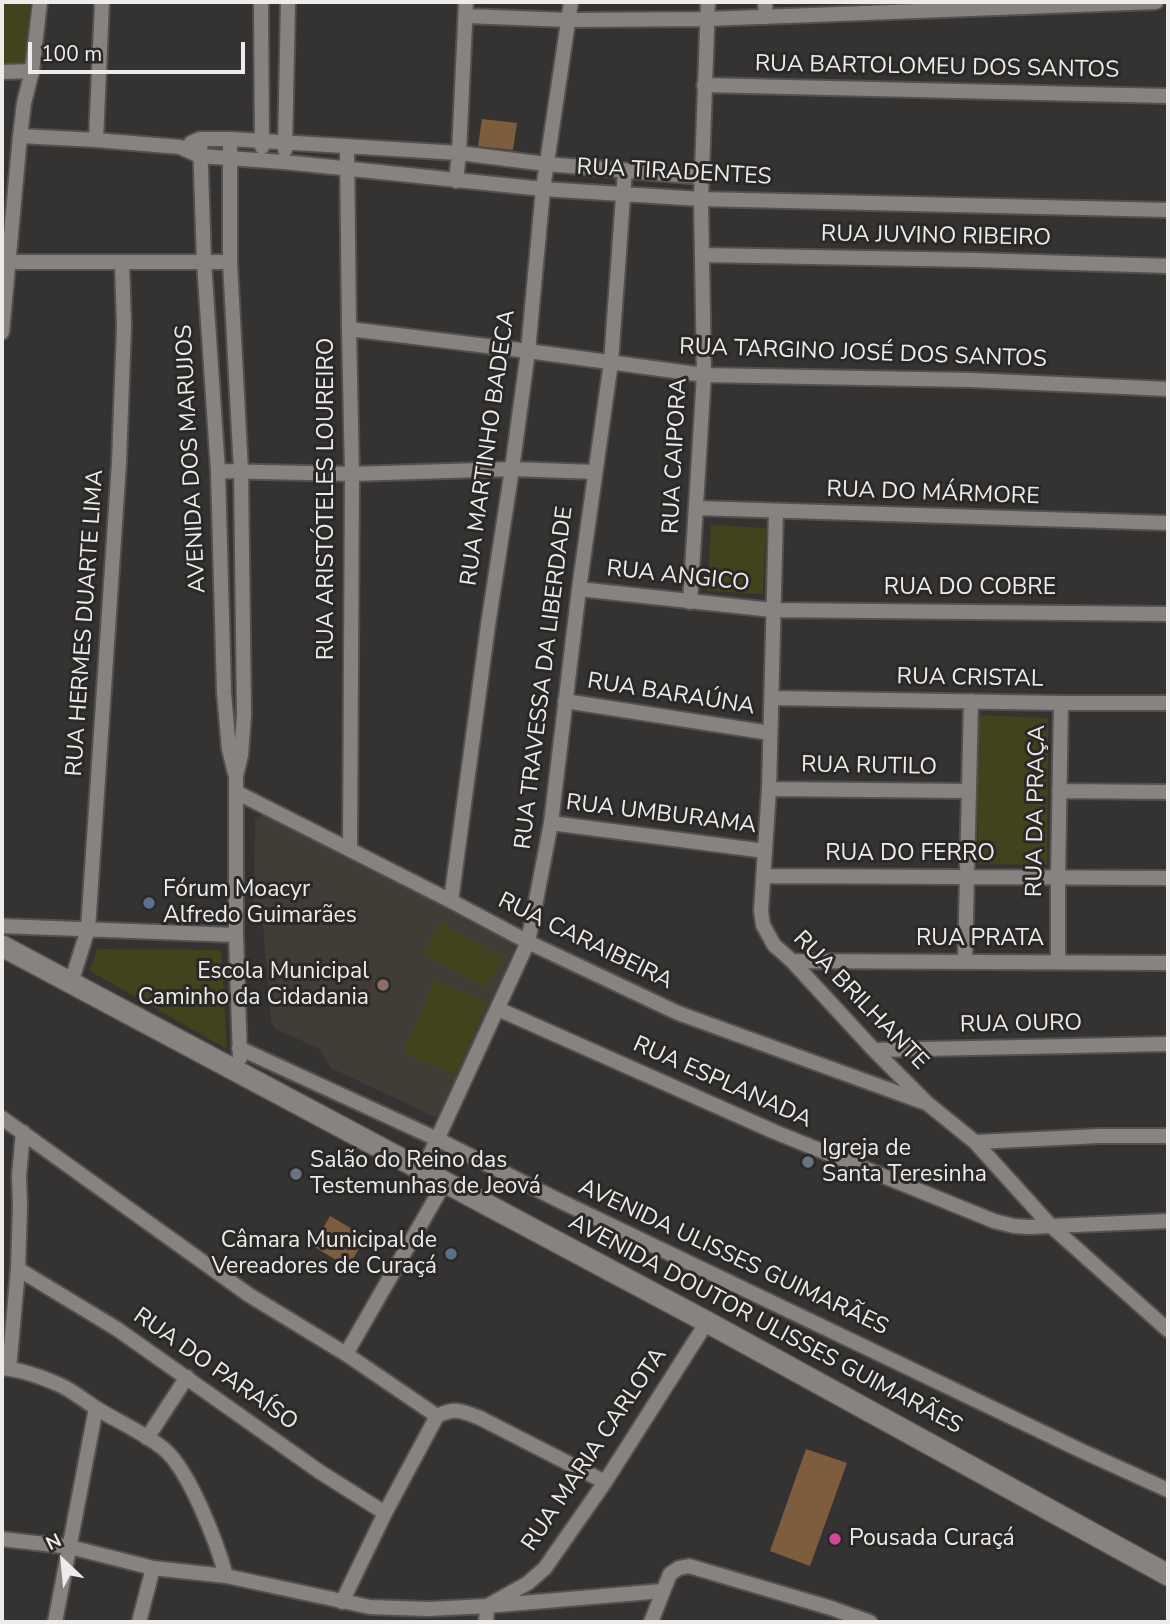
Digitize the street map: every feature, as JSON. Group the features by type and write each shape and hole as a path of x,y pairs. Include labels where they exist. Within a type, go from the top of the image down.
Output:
{"main road":[{"name":"AVENIDA DOUTOR ULISSES GUIMARÃES","path":"2,946 707,1322 1168,1575"}],"street":[{"path":"2,332 5,262 24,103 32,71 40,2"},
{"path":"96,140 102,2"},
{"path":"261,2 261,160"},
{"path":"284,162 288,2"},
{"name":"RUA MARTINHO BADECA","path":"451,901 528,351 542,189 571,2"},
{"name":"RUA CAIPORA","path":"690,602 704,375 701,199 708,2"},
{"path":"868,13 928,2"},
{"path":"456,181 466,9 568,20 706,19 765,9 868,13 1156,2"},
{"path":"2,72 32,71"},
{"name":"RUA BARTOLOMEU DOS SANTOS","path":"704,85 1168,96"},
{"name":"RUA TIRADENTES","path":"20,135 180,147 200,156 542,189 701,199 1168,210"},
{"name":"RUA TIRADENTES","path":"180,147 200,139 286,142 459,153 546,164 702,177"},
{"name":"AVENIDA DOS MARUJOS","path":"200,139 204,262 218,471 225,718 236,776"},
{"name":"AVENIDA DOS MARUJOS","path":"230,139 230,262 241,471 244,715 241,755 236,776 236,935 240,1073"},
{"name":"RUA ARISTÓTELES LOUREIRO","path":"347,147 352,474 350,850"},
{"name":"RUA TRAVESSA DA LIBERDADE","path":"423,1170 528,942 551,823 579,589 611,362 625,170"},
{"name":"RUA JUVINO RIBEIRO","path":"703,255 1168,266"},
{"path":"5,262 230,262"},
{"name":"RUA HERMES DUARTE LIMA","path":"71,983 88,929 119,463 124,326 122,263"},
{"name":"RUA TARGINO JOSÉ DOS SANTOS","path":"349,329 704,375 971,380 1168,389"},
{"path":"218,471 352,474 512,469 595,472"},
{"name":"RUA DO MÁRMORE","path":"697,508 1168,523"},
{"name":"RUA BRILHANTE","path":"776,512 769,789 761,911 763,925 774,945 874,1050 928,1104 975,1142 1050,1225 1168,1330"},
{"name":"RUA ANGICO","path":"579,589 772,610"},
{"name":"RUA DO COBRE","path":"772,610 1168,614"},
{"name":"RUA CRISTAL","path":"772,698 1168,703"},
{"name":"RUA BARAÚNA","path":"565,701 770,733"},
{"path":"965,961 971,701"},
{"name":"RUA DA PRAÇA","path":"1058,962 1061,703"},
{"name":"RUA RUTILO","path":"769,789 969,791"},
{"path":"1059,791 1168,792"},
{"name":"RUA CARAIBEIRA","path":"236,792 528,942 678,1013 928,1104"},
{"name":"RUA UMBURAMA","path":"551,823 765,851"},
{"name":"RUA DO FERRO","path":"763,876 1168,878"},
{"path":"2,926 236,935"},
{"name":"RUA PRATA","path":"792,961 1168,963"},
{"name":"RUA ESPLANADA","path":"498,1009 775,1132 994,1221 1029,1227 1168,1221"},
{"name":"RUA OURO","path":"874,1050 1168,1044"},
{"name":"AVENIDA ULISSES GUIMARÃES","path":"239,1048 437,1139 558,1200 1168,1490"},
{"path":"2,1118 249,1295 346,1354 437,1416"},
{"path":"23,1132 19,1176 18,1269 5,1368 64,1387 167,1451 182,1473 211,1531 226,1576"},
{"path":"975,1142 1100,1136 1168,1136"},
{"path":"346,1354 445,1182"},
{"name":"RUA DO PARAÍSO","path":"18,1269 117,1329 320,1472 384,1513"},
{"path":"1152,1316 1168,1315"},
{"name":"RUA MARIA CARLOTA","path":"487,1606 528,1583 545,1568 605,1482 707,1322"},
{"path":"147,1438 187,1377"},
{"path":"55,1622 96,1408"},
{"path":"342,1602 384,1513 437,1416 449,1410 462,1411 480,1418 605,1482"},
{"path":"2,1539 70,1548 153,1568 226,1576 342,1602 369,1615 662,1591"},
{"path":"651,1622 670,1574 689,1566 870,1622"},
{"path":"139,1622 153,1568"},
{"path":"486,1622 487,1606"}],"shaded area":[{"name":"Escola Municipal Caminho da Cidadania","path":"264,814 511,940 514,950 444,1113 435,1117 331,1068 319,1048 276,1030 271,1021 263,924 254,903 255,821"}],"green space":[{"path":"2,2 30,2 24,66 2,66"},
{"path":"711,525 766,528 763,594 707,591"},
{"path":"978,715 1048,718 1047,865 978,864"},
{"path":"440,922 503,958 485,988 422,953"},
{"path":"97,949 221,950 227,1049 90,971"},
{"path":"434,980 487,1002 456,1075 403,1053"}],"building":[{"path":"482,119 517,123 513,150 478,146"},
{"path":"330,1216 366,1237 348,1267 313,1246"},
{"path":"806,1449 847,1463 810,1566 770,1551"}],"place":[{"name":"Fórum Moacyr Alfredo Guimarães","path":"149,903"},
{"name":"Escola Municipal Caminho da Cidadania","path":"383,985"},
{"name":"Igreja de Santa Teresinha","path":"808,1162"},
{"name":"Salão do Reino das Testemunhas de Jeová","path":"296,1174"},
{"name":"Câmara Municipal de Vereadores de Curaçá","path":"451,1254"},
{"name":"Pousada Curaçá","path":"835,1539"}]}
